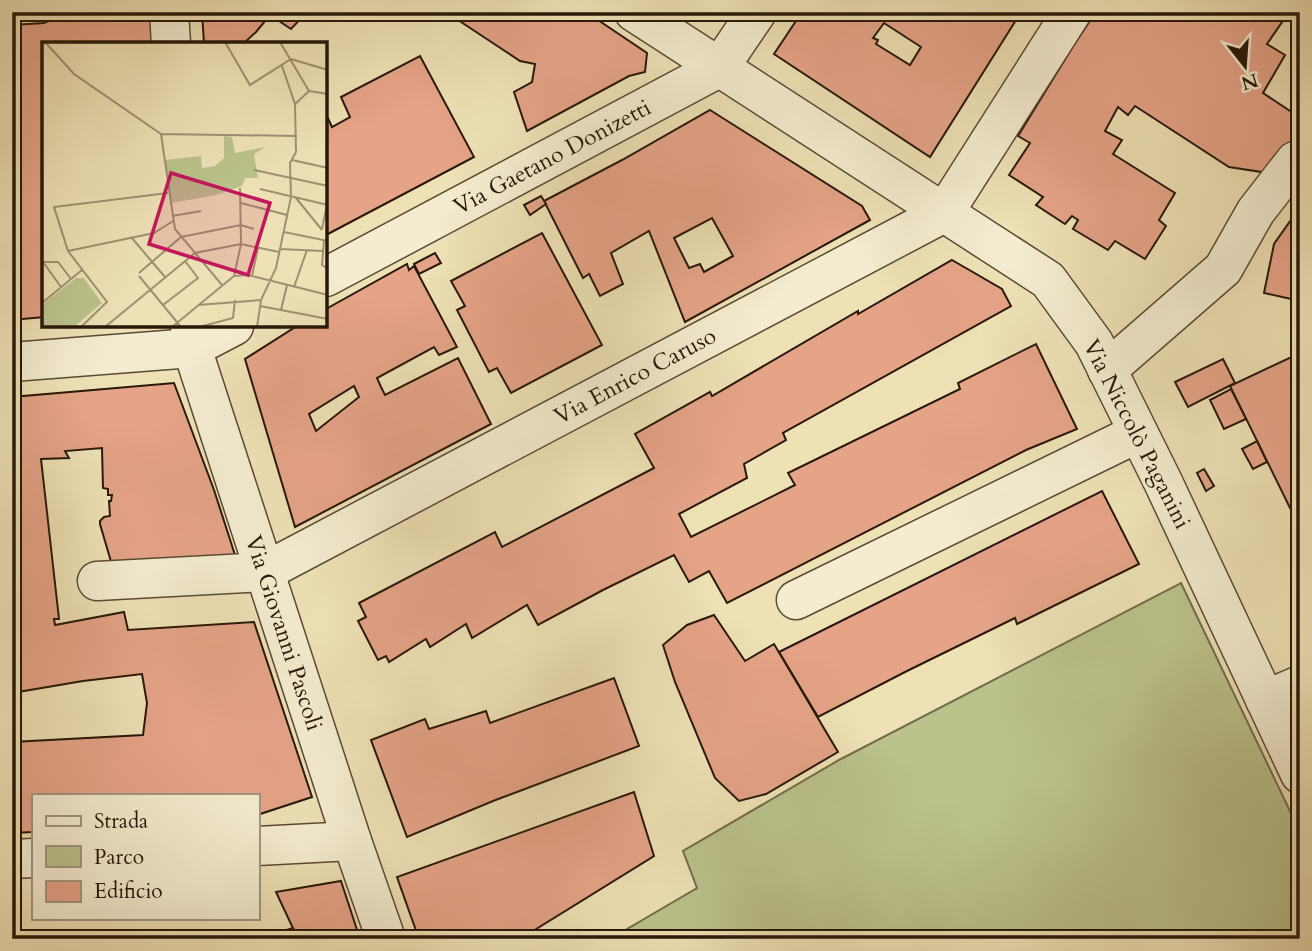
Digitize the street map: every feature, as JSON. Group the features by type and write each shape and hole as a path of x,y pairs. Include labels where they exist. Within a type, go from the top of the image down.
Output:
{"street":[{"path":"169,12 172,42"},
{"name":"Via Niccolò Paganini","path":"634,12 1048,280 1094,343 1300,774"},
{"name":"Via Gaetano Donizetti","path":"327,276 719,68 757,12"},
{"name":"Via Enrico Caruso","path":"97,581 264,572 944,213 1072,12"},
{"path":"1107,370 1223,269 1256,211 1300,159"},
{"path":"12,362 191,337 230,327"},
{"name":"Via Giovanni Pascoli","path":"191,337 264,572 386,939"},
{"path":"796,600 1138,433"},
{"path":"1265,700 1300,685"},
{"path":"259,846 352,841"},
{"path":"12,859 32,858"}],"green space":[{"path":"1181,583 1300,832 1300,939 610,939 697,888 683,851 839,760"}],"building":[{"path":"69,12 158,12 160,42 42,42 42,317 12,320 12,25 44,23"},
{"path":"202,12 307,12 291,29 270,15 245,42 204,42"},
{"path":"446,12 586,12 647,53 645,72 629,76 527,131 514,92 532,82 535,64 520,61"},
{"path":"802,12 918,12 932,21 937,12 1021,12 930,157 774,54","holes":["884,23 921,47 910,65 876,44 878,40 873,38"]},
{"path":"1096,12 1289,12 1267,44 1285,55 1263,93 1299,117 1281,175 1229,167 1135,106 1128,115 1118,107 1105,131 1122,140 1113,154 1175,193 1159,220 1166,226 1145,259 1115,241 1108,250 1073,229 1078,220 1072,216 1065,224 1036,205 1043,197 1009,175 1030,143 1018,136"},
{"path":"420,56 474,157 327,234 327,116 332,127 350,117 341,97"},
{"path":"710,110 862,206 870,220 685,322 649,231 611,253 623,284 600,296 589,274 583,278 544,201","holes":["712,218 733,256 704,272 700,264 689,268 674,238"]},
{"path":"541,196 546,204 530,215 524,205"},
{"path":"1300,212 1300,301 1264,293 1274,244 1293,217"},
{"path":"542,233 602,345 511,393 497,368 489,372 457,310 465,306 451,281"},
{"path":"435,253 441,263 419,274 414,264"},
{"path":"952,260 1002,289 1011,306 783,433 786,440 744,464 747,478 679,514 691,537 795,485 788,473 960,389 958,383 1036,344 1077,429 1026,450 727,603 709,571 689,582 674,555 538,625 527,605 472,638 466,624 430,647 426,639 389,662 386,656 378,660 358,621 366,617 359,603 495,532 502,547 654,468 635,434 710,392 712,396"},
{"path":"407,264 409,270 414,266 457,347 439,355 434,347 377,378 385,395 458,358 491,424 295,527 245,359 295,327 327,327 327,308","holes":["354,386 359,397 316,431 309,414"]},
{"path":"1300,353 1300,511 1293,514 1230,386"},
{"path":"1223,359 1235,383 1188,407 1175,382"},
{"path":"174,383 235,555 112,565 100,524 104,517 110,516 109,501 112,495 108,495 108,489 103,488 102,448 65,451 69,458 41,459 59,619 54,619 55,625 124,612 128,630 254,622 312,797 259,814 259,794 32,794 32,832 12,833 12,742 143,735 147,703 142,674 12,693 12,397"},
{"path":"1231,389 1246,419 1224,429 1210,400"},
{"path":"1257,441 1267,462 1253,469 1242,449"},
{"path":"1204,469 1214,486 1206,491 1197,473"},
{"path":"1102,491 1139,564 1017,624 1015,618 818,717 779,652"},
{"path":"714,615 745,661 774,644 838,752 766,794 739,801 715,778 675,682 663,645 687,625"},
{"path":"614,678 639,746 493,801 407,837 371,740 425,719 429,729 486,711 490,723"},
{"path":"634,792 654,856 520,939 419,939 397,877"},
{"path":"341,881 360,939 298,939 276,892"},
{"path":"293,928 298,939 257,939"}]}
